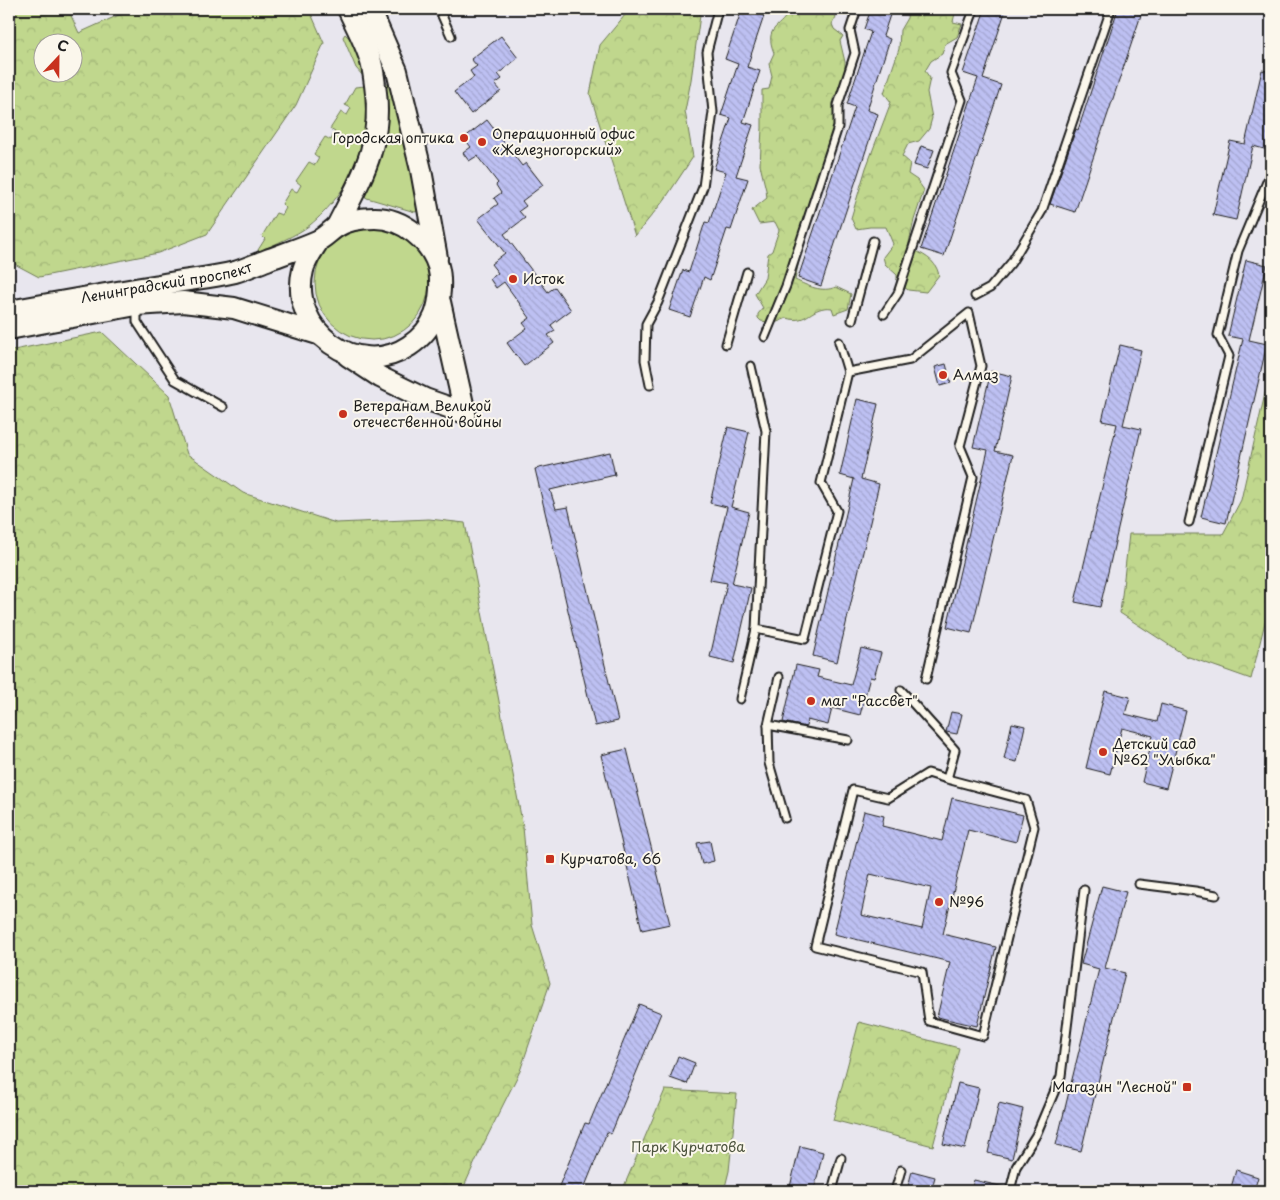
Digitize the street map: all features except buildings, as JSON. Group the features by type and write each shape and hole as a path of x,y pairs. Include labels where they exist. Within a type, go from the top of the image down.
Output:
{"main road":[{"path":"337,226 372,152 378,126 377,100 371,62 348,9"},
{"path":"370,9 398,75 421,170 438,267 440,302 465,413 425,399 380,377 338,350 318,334 308,320 303,304 301,286 303,270 310,254 319,240 337,226 357,219 378,218 398,223 416,233 430,248 438,267"},
{"name":"Ленинградский проспект","path":"9,311 235,272 319,240"},
{"name":"Ленинградский проспект","path":"9,329 136,305 183,302 234,308 318,334"},
{"path":"338,350 358,357 373,358 401,352 419,340 433,323 440,302"}],"lane":[{"path":"438,9 451,36"},
{"path":"650,384 645,360 646,324 658,302 703,187 713,112 707,52 718,9"},
{"path":"765,337 786,286 838,126 838,105 855,53 850,30 857,9"},
{"path":"975,296 990,288 1011,263 1042,211 1111,9"},
{"path":"884,314 898,293 962,100 951,73 974,10"},
{"path":"1189,522 1229,356 1218,335 1220,326 1238,251 1271,172"},
{"path":"852,320 873,241"},
{"path":"726,344 748,272"},
{"path":"136,305 137,322 175,380 224,407"},
{"path":"848,372 910,360 969,313 981,366 960,446 973,477 926,679"},
{"path":"756,629 805,639 837,511 821,483 848,372 839,342"},
{"path":"740,699 756,629 766,430 751,366"},
{"path":"779,677 768,725 769,763 785,818"},
{"path":"901,690 955,750 947,779"},
{"path":"768,725 848,740"},
{"path":"928,773 947,779 1026,800 1034,827 983,1036 929,1021 922,972 815,946 853,790 888,798 928,773"},
{"path":"1139,884 1216,895"},
{"path":"1010,1191 1016,1166 1036,1135 1061,1076 1084,890"},
{"path":"832,1191 841,1158"},
{"path":"895,1191 900,1170"}],"green space":[{"path":"9,9 68,9 79,32 32,32 32,82 82,82 81,32 132,9 309,9 324,43 296,105 207,234 158,253 39,277 9,261"},
{"path":"630,9 699,9 700,15 685,111 693,157 665,199 635,236 590,94 600,45"},
{"path":"790,9 832,9 836,17 832,24 834,29 843,36 840,41 845,62 845,74 840,89 833,99 834,128 827,154 813,191 815,210 800,255 795,280 820,289 836,287 851,294 848,309 834,314 832,308 819,309 800,319 787,318 775,323 761,321 758,318 758,314 763,308 755,294 765,278 768,254 772,251 779,230 775,222 759,224 752,210 767,198 760,165 762,90 769,89 772,76 769,64 774,53 771,37 772,32"},
{"path":"908,9 959,9 955,13 953,22 962,24 957,37 945,44 942,54 931,61 925,71 930,78 927,92 932,118 929,129 919,141 908,144 902,156 910,163 908,174 917,180 924,190 914,220 908,247 931,261 939,275 926,292 908,290 897,282 897,275 885,264 883,257 893,244 886,227 856,229 851,218 866,168 891,102 884,93 899,49 900,30 907,18"},
{"path":"345,34 358,46 367,74 363,76 356,68 343,37"},
{"path":"393,83 420,210 415,212 367,198 363,195 384,85"},
{"path":"365,86 368,124 364,144 348,181 337,197 310,225 259,252 258,250 265,239 262,236 276,213 282,215 286,208 282,204 291,189 297,192 301,185 296,181 309,162 315,165 319,158 314,154 325,137 331,140 335,132 330,129 341,112 347,115 351,108 345,105 355,87"},
{"path":"372,226 394,230 412,243 425,261 429,283 425,305 412,323 394,336 372,340 350,336 332,323 319,305 315,283 319,261 332,243 350,230"},
{"path":"102,332 169,395 187,454 243,493 336,523 429,519 465,523 523,827 532,925 550,983 520,1071 462,1191 9,1191 9,351"},
{"path":"1271,367 1271,598 1251,679 1186,656 1120,613 1129,534 1223,534 1241,500"},
{"path":"859,1022 959,1048 933,1146 833,1120"},
{"name":"Парк Курчатова","path":"665,1090 737,1094 729,1171 724,1191 622,1191"}],"place":[{"name":"Городская оптика","path":"464,138"},
{"name":"Операционный офис «Железногорский»","path":"482,142"},
{"name":"Исток","path":"513,279"},
{"name":"Алмаз","path":"943,375"},
{"name":"Ветеранам Великой отечественной войны","path":"343,414"},
{"name":"маг \"Рассвет\"","path":"811,701"},
{"name":"Детский сад №62 \"Улыбка\"","path":"1103,752"},
{"name":"Курчатова, 66","path":"550,859"},
{"name":"№96","path":"939,902"},
{"name":"Магазин \"Лесной\"","path":"1187,1087"}]}
